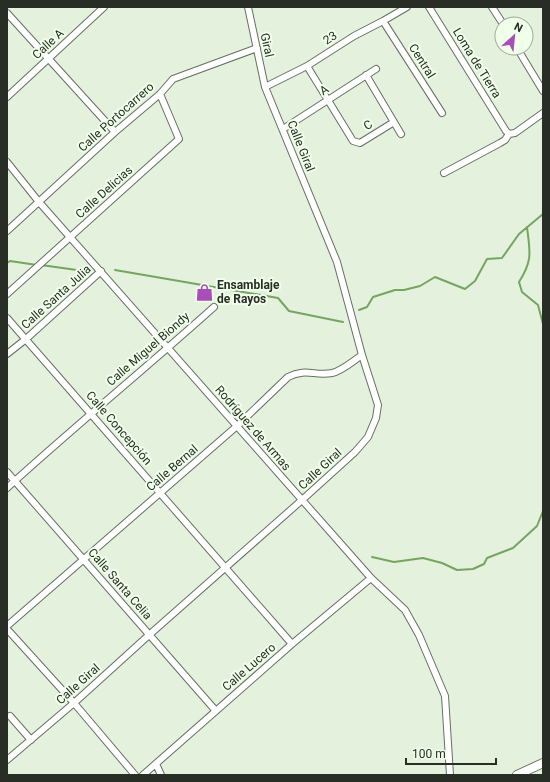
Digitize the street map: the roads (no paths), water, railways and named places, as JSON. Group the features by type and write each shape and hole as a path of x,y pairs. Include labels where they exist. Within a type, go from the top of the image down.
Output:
{"main road":[{"path":"517,775 527,773 543,762"}],"street":[{"name":"Calle A","path":"7,97 104,7"},
{"name":"Giral","path":"248,7 265,87"},
{"name":"23","path":"265,87 307,66 354,36 407,7"},
{"name":"Loma de Tierra","path":"429,7 508,133"},
{"path":"492,7 498,16"},
{"path":"7,13 115,132"},
{"name":"Central","path":"383,21 442,113"},
{"name":"Calle Portocarrero","path":"7,231 115,132 160,94 166,85 177,76 257,48"},
{"path":"522,56 542,88"},
{"path":"307,66 327,101"},
{"name":"A","path":"283,129 376,69"},
{"path":"366,75 401,134"},
{"name":"Calle Giral","path":"7,760 74,703 355,452 368,437 376,418 378,405 362,355 337,262 265,87"},
{"name":"Calle Delicias","path":"7,294 179,139 160,94"},
{"name":"C","path":"327,101 353,141 360,143 394,122"},
{"path":"444,173 500,143 508,133 515,133 543,113"},
{"name":"Rodríguez de Armas","path":"7,162 40,202 371,578 405,610 419,635 445,696 450,775"},
{"name":"Calle Santa Julia","path":"7,354 26,339 101,271"},
{"name":"Calle Miguel Biondy","path":"7,488 214,307"},
{"name":"Calle Concepción","path":"7,318 292,644"},
{"name":"Calle Bernal","path":"7,627 237,426 288,377 296,373 304,372 334,372 362,355"},
{"name":"Calle Santa Celia","path":"7,472 216,711"},
{"name":"Calle Lucero","path":"143,775 292,644 371,578"},
{"path":"7,627 135,775"},
{"path":"10,716 31,740"},
{"path":"156,764 161,775"}],"waterway":[{"path":"359,310 367,307 373,297 395,290 404,290 420,286 435,277 465,289 475,281 487,259 502,258 519,234 543,214"},
{"path":"527,227 529,256 527,268 519,282 522,292 538,305 543,324"},
{"path":"7,263 10,261 37,265"},
{"path":"41,265 84,271"},
{"path":"115,270 278,298 289,311 343,322"},
{"path":"372,557 394,562 423,558 442,563 457,570 473,569 484,564 487,558 513,548 537,526 543,511"}],"place":[{"name":"Ensamblaje de Rayos","path":"204,292"}]}
